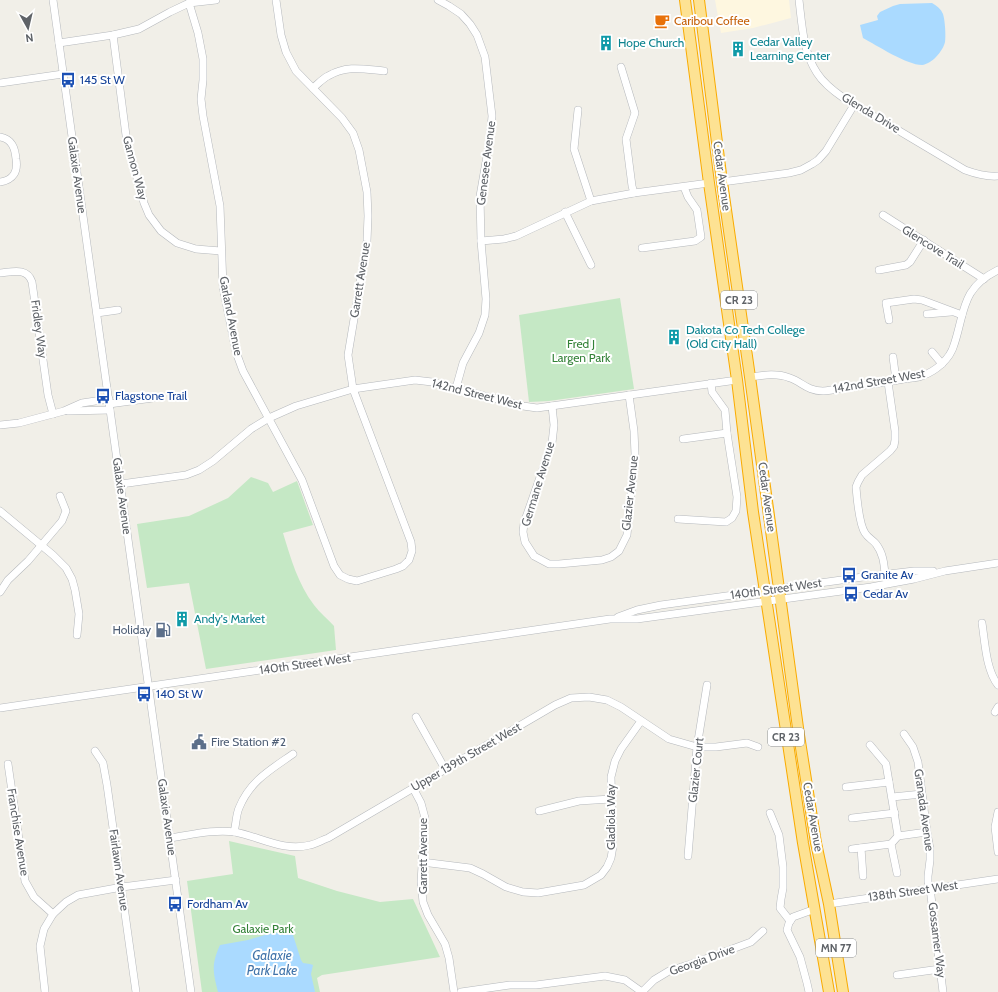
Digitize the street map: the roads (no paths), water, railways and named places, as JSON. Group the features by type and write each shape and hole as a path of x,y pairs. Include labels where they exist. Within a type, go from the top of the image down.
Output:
{"highway":[{"name":"Cedar Avenue","path":"685,0 737,380 753,512 790,760 829,992"},
{"name":"Cedar Avenue","path":"699,0 722,182 799,735 816,843 829,904 843,992"},
{"path":"726,306 737,339 742,365 745,373 750,377"},
{"path":"737,380 743,384 746,390 751,420 758,435"}],"street":[{"name":"Galaxie Avenue","path":"53,0 191,992"},
{"path":"59,43 113,35 139,29 189,3 216,0"},
{"name":"Garrett Avenue","path":"276,0 281,35 286,52 296,71 342,118 353,133 359,150 367,192 367,241 348,355 354,389 411,542 412,551 409,560 403,566 396,569"},
{"name":"Genesee Avenue","path":"438,0 461,14 477,35 485,57 492,116 490,139 480,196 481,240 486,299 485,315 480,333 463,363 456,388"},
{"name":"Glenda Drive","path":"799,0 804,41 810,60 817,74 827,86 854,105 965,170 990,177 998,176"},
{"name":"Garland Avenue","path":"189,3 198,33 202,59 202,116 220,206 222,287 236,352 244,371 302,480 334,566 340,575 357,581 396,569"},
{"name":"Gannon Way","path":"113,35 127,143 144,203 149,215 161,231 177,243 196,249 221,251"},
{"path":"621,67 635,113 626,140 634,193"},
{"path":"313,88 326,77 342,70 355,68 384,71"},
{"path":"0,83 63,74"},
{"path":"722,182 789,173 801,170 812,164 826,151 854,105"},
{"path":"578,110 574,149 590,201"},
{"path":"0,137 6,139 13,146 17,167 15,173 10,179 0,182"},
{"path":"481,240 516,236 590,201 634,193 709,183"},
{"path":"642,248 695,242 701,237 698,210 688,197 684,186"},
{"path":"565,212 590,265"},
{"name":"Glencove Trail","path":"883,215 984,279"},
{"path":"879,270 906,265 910,262 924,240"},
{"name":"142nd Street West","path":"750,377 781,375 792,378 809,388 822,391 922,376 942,364 952,351 969,296 974,288 984,279 998,270"},
{"name":"Fridley Way","path":"0,273 20,271 31,277 48,394 53,414"},
{"path":"889,320 886,303 914,299 922,300 962,315"},
{"path":"97,313 118,310"},
{"path":"927,314 953,312"},
{"path":"932,352 942,364"},
{"path":"893,357 896,380"},
{"name":"142nd Street West","path":"121,484 186,475 199,470 213,461 251,429 269,418 296,406 354,389 415,380 432,382 523,406 537,408 737,380"},
{"path":"885,574 883,557 880,550 865,533 861,525 856,487 862,475 894,446 895,431 888,382"},
{"path":"678,519 726,522 732,518 736,511 737,497 725,410 712,392 711,383"},
{"name":"Glazier Avenue","path":"559,564 602,560 611,557 619,551 627,535 635,454 634,431 629,395"},
{"path":"64,411 88,411 109,405 153,398"},
{"path":"0,425 19,423 64,411 82,404 109,405"},
{"name":"Germane Avenue","path":"552,406 554,425 552,443 524,523 523,532 525,542 534,556 549,564 559,564"},
{"path":"683,439 727,433"},
{"path":"0,592 8,580 28,561 62,521 66,511 60,496"},
{"path":"0,512 42,545 66,568 72,579 79,614 77,635"},
{"name":"140th Street West","path":"0,708 610,619 637,619 871,587 914,579 945,571 998,563"},
{"name":"140th Street West","path":"610,619 637,610 662,605 765,590 885,574 914,571 945,571"},
{"path":"982,623 989,669 998,685"},
{"name":"Glazier Court","path":"688,856 697,747 707,685"},
{"name":"Upper 139th Street West","path":"170,838 214,832 234,832 284,846 298,847 311,845 328,838 555,705 571,698 589,697 607,700 621,706 669,740 697,747 716,747 748,743 758,747"},
{"path":"416,717 445,769"},
{"name":"Gladiola Way","path":"422,862 470,868 506,887 523,892 538,893 584,885 601,875 611,858 611,777 614,761 641,721"},
{"name":"Granada Avenue","path":"904,734 913,747 917,757 931,854 928,876 930,888"},
{"path":"870,744 886,764 898,836"},
{"name":"Fairlawn Avenue","path":"95,751 103,763 108,785 136,992"},
{"path":"234,832 239,809 250,788 262,776 293,754"},
{"name":"Franchise Avenue","path":"8,764 25,881 34,897 53,914"},
{"path":"846,787 889,782"},
{"name":"Garrett Avenue","path":"413,788 421,803 425,818 421,882 423,902 428,915 445,944 449,958 454,992"},
{"path":"892,797 922,794"},
{"path":"539,811 580,801 611,799"},
{"path":"998,812 994,826 998,852"},
{"path":"852,818 895,813"},
{"path":"770,814 779,835 783,867 783,888 780,908 787,917 792,919"},
{"path":"852,849 891,844 898,836 927,832"},
{"path":"891,844 897,873"},
{"path":"861,848 863,876"},
{"name":"138th Street West","path":"829,904 998,879"},
{"path":"45,992 40,946 44,929 53,914 66,902 78,895 122,887 176,880"},
{"name":"Gossamer Way","path":"930,888 943,992"},
{"path":"809,992 808,983 800,957 787,930 792,919 814,909"},
{"name":"Georgia Drive","path":"642,992 654,980 669,971 751,942 763,931"},
{"path":"897,975 940,969"},
{"path":"461,992 510,985 536,984 605,976 625,980 642,992"}],"water":[{"path":"932,3 939,8 943,14 945,24 945,42 939,53 930,62 922,65 908,62 863,38 860,25 878,20 877,16 880,12 900,4"},
{"name":"Galaxie Park Lake","path":"277,933 290,933 293,935 303,963 313,965 311,974 315,992 218,992 214,963 220,945"}],"place":[{"name":"Caribou Coffee","path":"662,21"},
{"name":"Hope Church","path":"606,43"},
{"name":"Cedar Valley Learning Center","path":"738,49"},
{"name":"145 St W","path":"68,80"},
{"name":"Dakota Co Tech College (Old City Hall)","path":"674,337"},
{"name":"Flagstone Trail","path":"103,396"},
{"name":"Granite Av","path":"849,575"},
{"name":"Cedar Av","path":"851,594"},
{"name":"Andy's Market","path":"182,619"},
{"name":"Holiday","path":"163,630"},
{"name":"140 St W","path":"144,694"},
{"name":"Fire Station #2","path":"199,742"},
{"name":"Fordham Av","path":"175,904"}],"park label":[{"name":"Fred J Largen Park","path":"581,351"},
{"name":"Galaxie Park","path":"263,929"}]}
